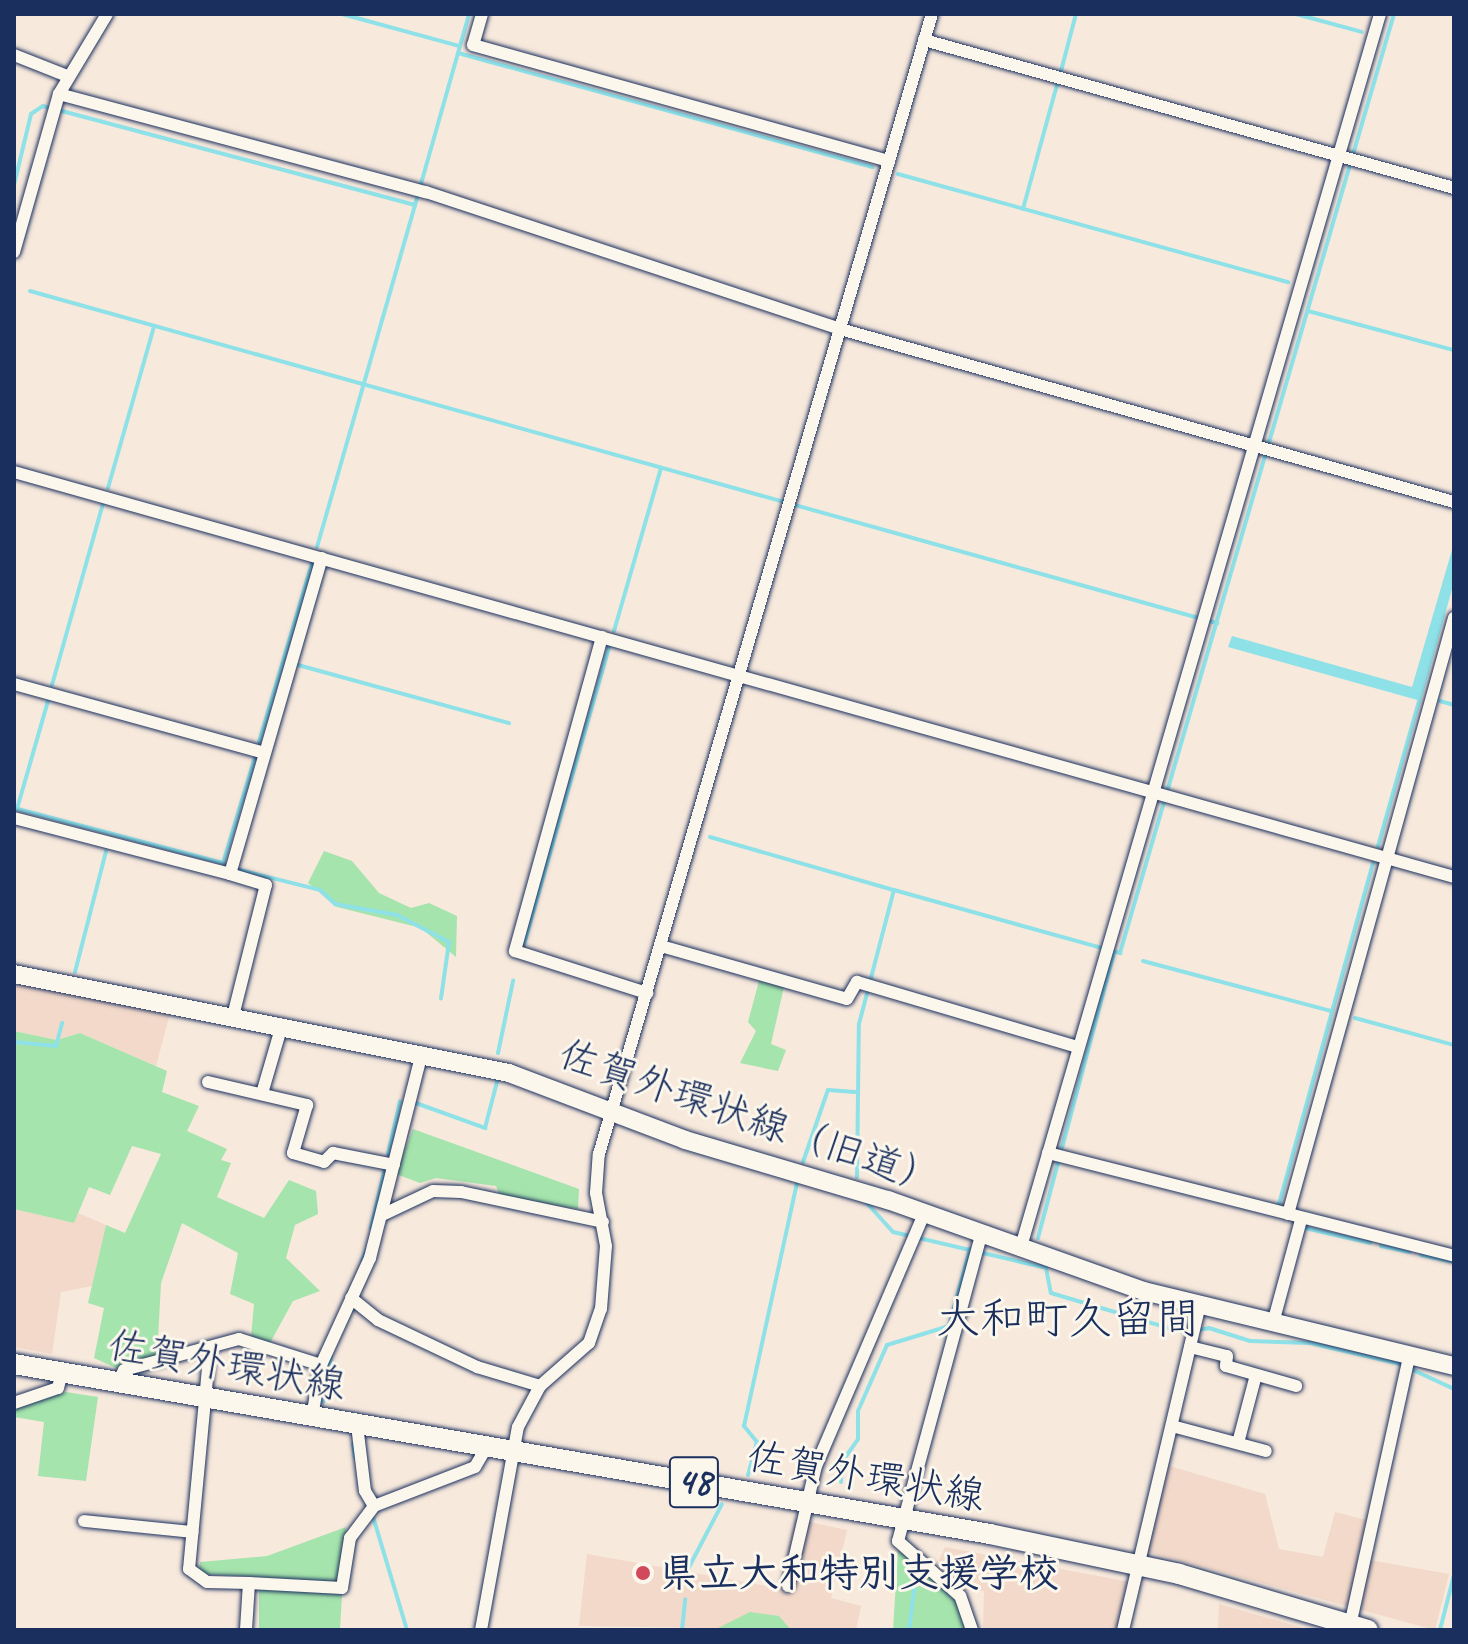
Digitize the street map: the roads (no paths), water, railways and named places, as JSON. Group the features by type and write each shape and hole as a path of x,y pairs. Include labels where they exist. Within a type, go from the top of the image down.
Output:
{"main road":[{"name":"佐賀外環状線","path":"14,1364 900,1518 1138,1566 1356,1628"}],"street":[{"path":"14,252 59,94 67,76 107,14"},
{"path":"482,14 473,45 889,161"},
{"path":"481,1630 516,1453 518,1427 540,1386 589,1343 605,1277 598,1167 932,14"},
{"path":"1020,1250 1380,14"},
{"path":"924,40 1454,188"},
{"path":"14,55 67,76"},
{"path":"59,94 419,190 840,329 1454,502"},
{"path":"14,472 1454,877"},
{"path":"230,874 322,558"},
{"path":"1288,1214 1454,618"},
{"path":"602,637 515,951 647,993"},
{"path":"14,684 264,753"},
{"path":"14,818 266,885 233,1016"},
{"path":"661,946 847,999 857,982 1078,1047"},
{"name":"佐賀外環状線（旧道）","path":"14,974 422,1052 509,1073 919,1228 978,1245 1020,1250 1199,1313 1273,1323 1454,1366"},
{"path":"263,1090 282,1025"},
{"path":"312,1417 321,1365 351,1298 382,1215 422,1052"},
{"path":"208,1082 263,1090 307,1105 293,1153 324,1162 333,1153 394,1165"},
{"path":"1048,1153 1288,1214 1301,1220 1454,1256"},
{"path":"382,1215 433,1191 461,1192 603,1222"},
{"path":"1273,1323 1301,1220"},
{"path":"788,1586 806,1501 919,1228"},
{"path":"972,1630 960,1596 898,1541 900,1518 978,1245"},
{"path":"351,1298 378,1320 477,1367 540,1386"},
{"path":"1123,1630 1199,1313"},
{"path":"118,1382 124,1370 239,1339 321,1365"},
{"path":"1191,1343 1256,1375 1296,1386"},
{"path":"210,1347 189,1569 207,1582 342,1588 350,1538 371,1510 475,1467 486,1448"},
{"path":"1356,1628 1409,1356"},
{"path":"14,1403 58,1388 62,1372"},
{"path":"1238,1443 1256,1375"},
{"path":"357,1425 365,1491 371,1510"},
{"path":"1172,1426 1266,1451"},
{"path":"84,1521 192,1532"},
{"path":"246,1630 249,1583"}],"water":[{"path":"1454,543 1454,582 1421,701 1228,647 1232,636 1412,687"}],"waterway":[{"path":"342,14 459,46"},
{"path":"14,185 31,114 43,106 415,205 469,14"},
{"path":"1061,71 1076,14"},
{"path":"1296,14 1362,32"},
{"path":"857,1177 859,1024 894,890 1120,953 1394,14"},
{"path":"458,53 873,167"},
{"path":"1023,209 1057,85"},
{"path":"898,174 1288,282"},
{"path":"317,547 415,205"},
{"path":"30,291 1217,623"},
{"path":"1308,311 1454,350"},
{"path":"108,488 154,326"},
{"path":"614,631 661,468"},
{"path":"52,685 103,504"},
{"path":"259,742 312,563"},
{"path":"524,944 609,647"},
{"path":"298,665 509,723"},
{"path":"17,809 48,701"},
{"path":"1378,846 1419,701"},
{"path":"1440,701 1454,705"},
{"path":"14,808 223,863 255,757"},
{"path":"710,837 894,890"},
{"path":"75,972 106,851"},
{"path":"1279,1204 1373,863"},
{"path":"240,870 320,890 335,904 397,915 449,942 441,998"},
{"path":"1062,1148 1114,952"},
{"path":"1143,961 1331,1011"},
{"path":"498,1053 513,981"},
{"path":"1355,1018 1454,1045"},
{"path":"14,1042 56,1046 62,1023"},
{"path":"413,1102 485,1128 497,1082"},
{"path":"803,1162 828,1090 855,1092"},
{"path":"388,1154 400,1101"},
{"path":"1038,1238 1058,1163"},
{"path":"371,1228 385,1169"},
{"path":"748,1475 757,1442 744,1426 797,1182"},
{"path":"866,1202 893,1232 1046,1268 1051,1293 1182,1332 1209,1328 1250,1341 1310,1343 1400,1364 1454,1389"},
{"path":"1305,1228 1370,1243"},
{"path":"1381,1246 1409,1252"},
{"path":"362,1261 367,1249"},
{"path":"841,1482 842,1462 858,1439 858,1411 887,1345 949,1326 970,1249"},
{"path":"1421,1255 1454,1262"},
{"path":"323,1402 331,1357"},
{"path":"353,1444 355,1457"},
{"path":"1454,1470 1454,1488"},
{"path":"688,1569 722,1504"},
{"path":"371,1510 407,1630"},
{"path":"1454,1525 1454,1537"},
{"path":"909,1630 916,1575"},
{"path":"1440,1630 1454,1575"},
{"path":"682,1630 685,1599"}],"place":[{"name":"県立大和特別支援学校","path":"643,1573"}],"district":[{"name":"大和町久留間","path":"1068,1319"}]}
